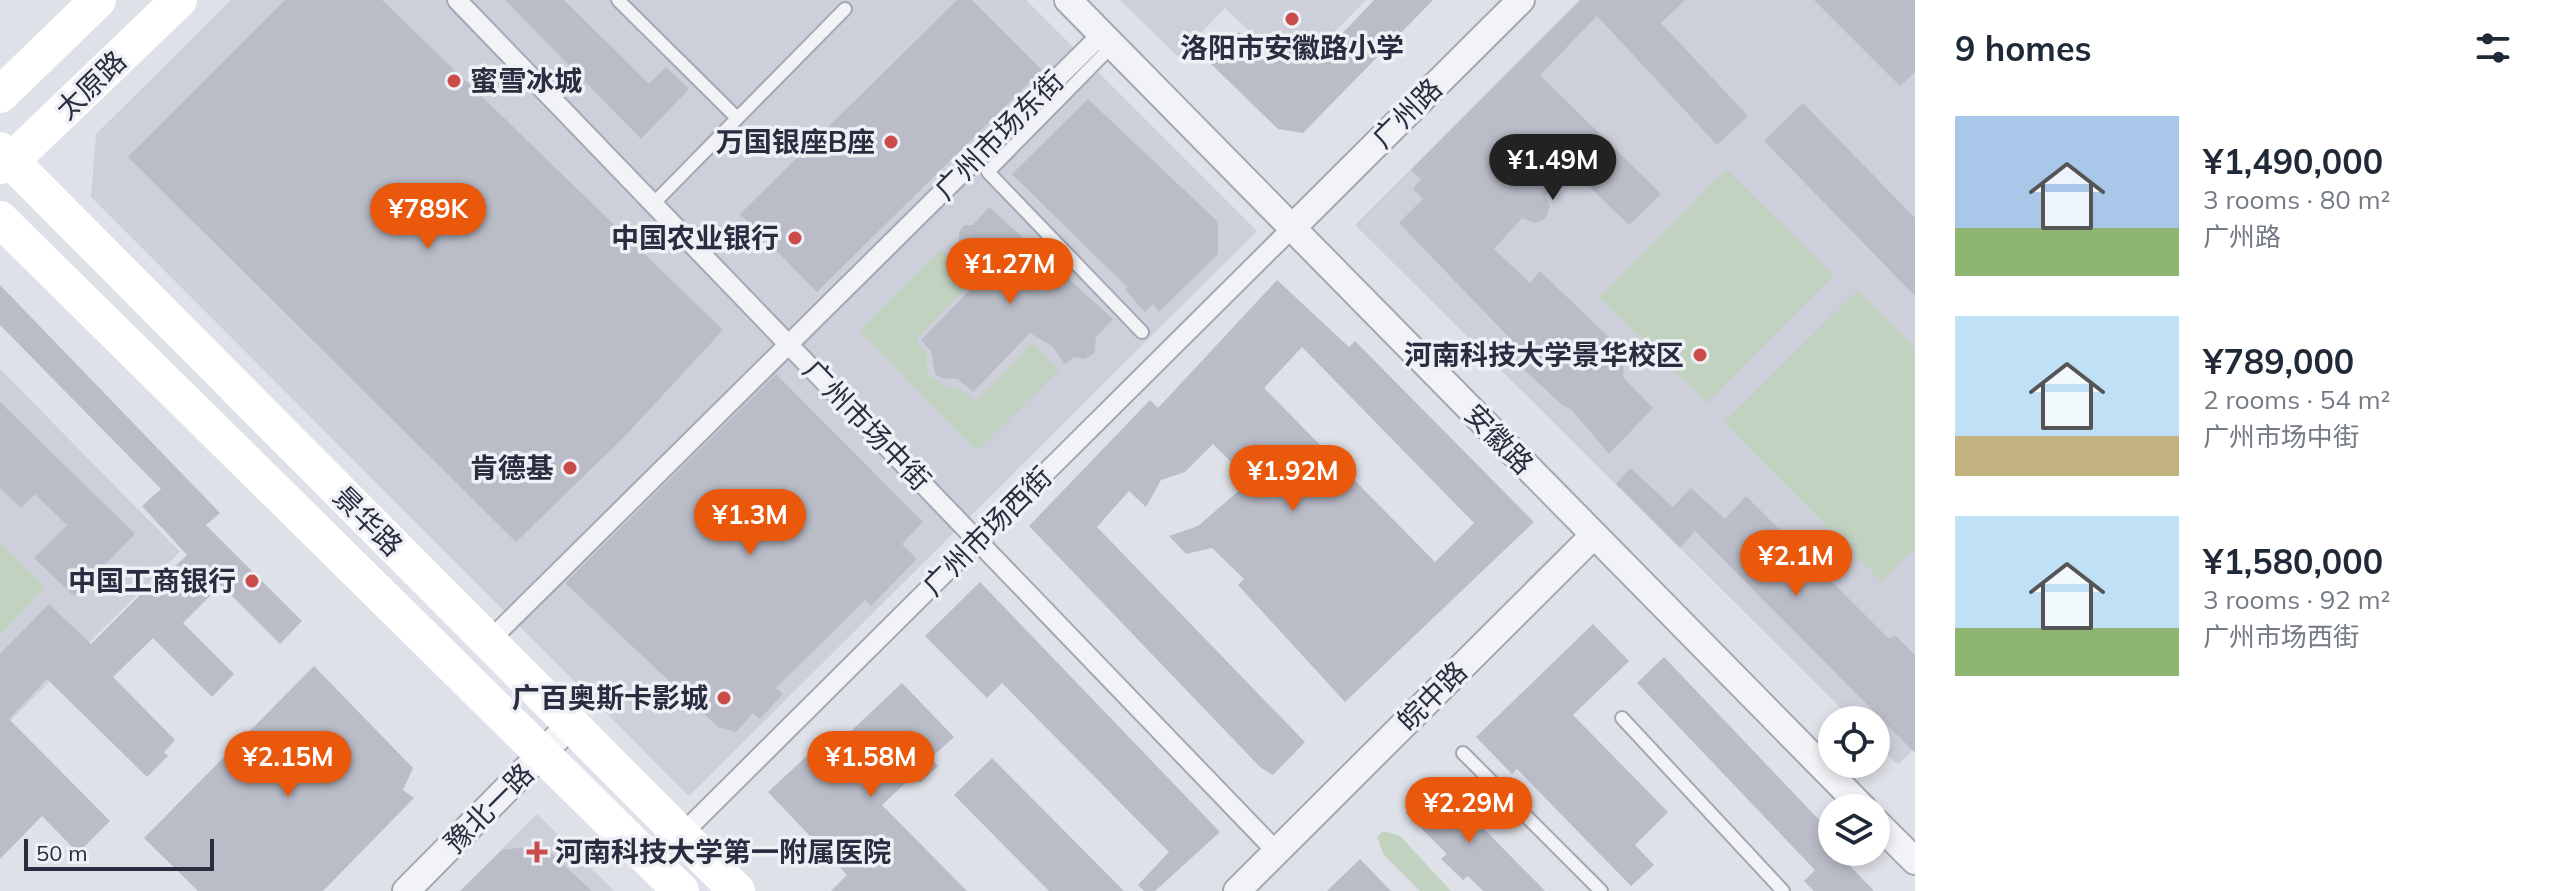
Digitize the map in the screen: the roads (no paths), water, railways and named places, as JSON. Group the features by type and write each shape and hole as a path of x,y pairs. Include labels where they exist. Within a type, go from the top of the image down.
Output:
{"main road":[{"name":"太原路","path":"0,95 98,0"},
{"name":"太原路","path":"4,159 179,0"},
{"name":"景华路","path":"4,159 737,891"},
{"name":"景华路","path":"0,219 681,891"}],"street":[{"name":"广州市场中街","path":"457,0 1276,851"},
{"name":"安徽路","path":"1068,0 1849,794"},
{"name":"广州路","path":"1293,227 1521,0"},
{"name":"广州市场东街","path":"487,643 789,344 1108,39"},
{"name":"广州市场西街","path":"681,835 1293,227"},
{"name":"皖中路","path":"1237,891 1593,536"},
{"name":"豫北一路","path":"406,891 571,724"},
{"path":"1890,836 1915,861"}],"lane":[{"path":"618,0 737,118"},
{"path":"653,204 845,9"},
{"path":"1108,39 988,172 1142,332"},
{"path":"1622,718 1783,891"},
{"path":"1463,753 1601,891"}],"place":[{"name":"洛阳市安徽路小学","path":"1292,19"},
{"name":"蜜雪冰城","path":"454,81"},
{"name":"万国银座B座","path":"891,142"},
{"name":"中国农业银行","path":"795,238"},
{"name":"河南科技大学景华校区","path":"1700,355"},
{"name":"肯德基","path":"570,468"},
{"name":"中国工商银行","path":"252,581"},
{"name":"广百奥斯卡影城","path":"724,698"},
{"name":"河南科技大学第一附属医院","path":"537,852"}]}
